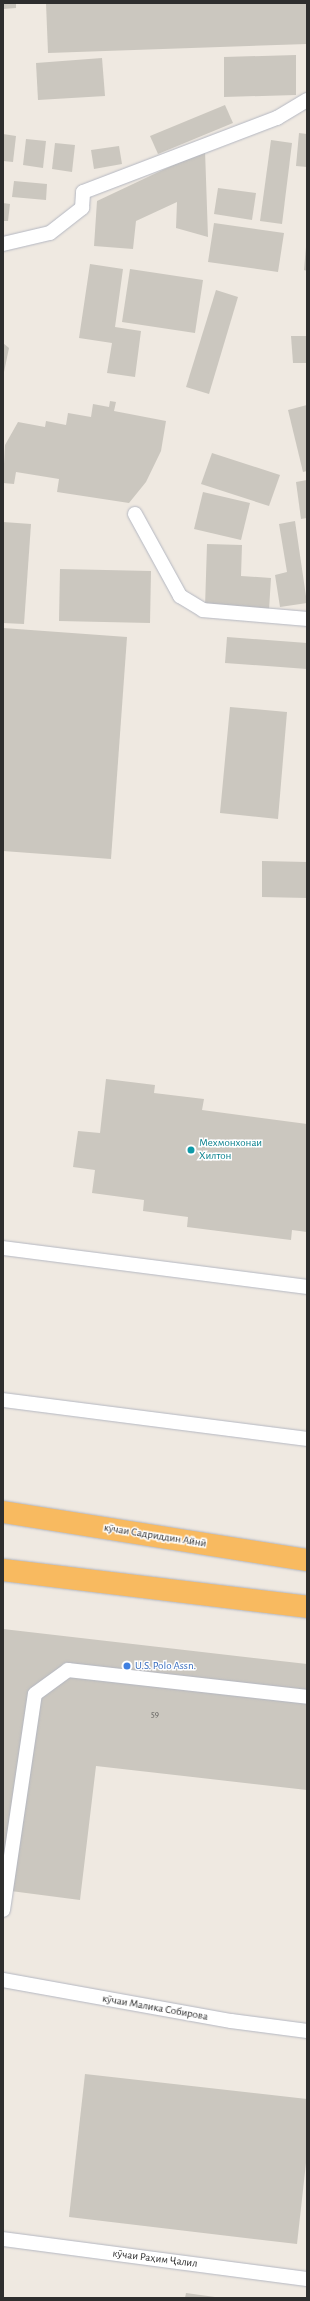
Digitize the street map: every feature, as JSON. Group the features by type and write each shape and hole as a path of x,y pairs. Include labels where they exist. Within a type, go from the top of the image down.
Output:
{"highway":[{"name":"кӯчаи Садриддин Айнӣ","path":"3,1512 307,1560"},
{"path":"3,1570 307,1607"}],"lane":[{"path":"3,244 50,233 82,208 83,192 277,118 307,100"},
{"path":"135,514 180,596 203,610 307,619"},
{"path":"3,1248 307,1287"},
{"path":"3,1400 307,1439"},
{"path":"3,1910 35,1694 68,1670 307,1696"},
{"name":"кӯчаи Малика Собирова","path":"3,1980 231,2022 307,2031"},
{"name":"кӯчаи Раҳим Ҷалил","path":"3,2239 307,2279"}],"building":[{"path":"3,3 16,3 16,8 3,9"},
{"path":"46,3 307,3 307,44 48,53"},
{"path":"296,55 296,95 224,97 224,57"},
{"path":"102,58 105,96 38,100 36,63"},
{"path":"225,105 233,123 158,154 150,136"},
{"path":"299,133 307,134 307,167 296,166"},
{"path":"3,134 16,136 13,162 3,161"},
{"path":"26,139 46,141 43,168 23,165"},
{"path":"271,140 292,143 282,224 260,221"},
{"path":"55,143 75,145 72,172 52,169"},
{"path":"119,146 122,164 94,169 91,150"},
{"path":"205,150 208,237 176,228 177,202 136,221 133,249 94,246 97,201"},
{"path":"14,181 47,184 46,200 12,197"},
{"path":"218,188 256,193 252,220 214,214"},
{"path":"3,203 10,204 8,221 3,221"},
{"path":"214,223 284,233 278,272 208,262"},
{"path":"307,247 307,271 304,270"},
{"path":"90,264 123,269 115,327 141,331 135,377 107,373 112,343 79,338"},
{"path":"130,269 203,280 195,333 122,322"},
{"path":"216,290 238,297 209,394 186,387"},
{"path":"291,336 307,336 307,363 293,363"},
{"path":"3,343 9,348 4,372 3,372"},
{"path":"110,401 116,402 114,411 166,421 161,451 146,482 129,503 57,492 59,479 16,472 14,484 3,483 5,445 18,422 45,427 46,421 66,425 68,413 91,417 93,404 109,407"},
{"path":"307,405 307,471 303,472 288,410"},
{"path":"212,453 280,475 269,506 201,484"},
{"path":"307,480 307,518 301,519 296,482"},
{"path":"203,492 250,503 241,540 194,529"},
{"path":"295,521 307,603 280,607 275,575 287,572 279,524"},
{"path":"3,522 31,524 24,624 3,623"},
{"path":"207,544 242,545 241,576 271,578 269,610 205,607"},
{"path":"60,569 151,571 150,623 59,621"},
{"path":"3,628 127,637 111,859 3,851"},
{"path":"227,637 307,643 307,669 225,663"},
{"path":"230,707 287,712 278,819 220,813"},
{"path":"262,861 307,862 307,898 262,897"},
{"name":"Мехмонхонаи Хилтон","path":"106,1079 155,1085 154,1093 204,1099 202,1110 307,1124 307,1232 292,1230 291,1240 187,1227 188,1217 143,1211 144,1200 92,1193 95,1170 73,1167 78,1131 100,1133"},
{"path":"3,1629 307,1664 307,1790 96,1766 80,1900 3,1890"},
{"path":"85,2074 307,2099 307,2154 297,2244 69,2217"},
{"path":"186,2293 215,2297 215,2298 185,2298"}],"place":[{"name":"Мехмонхонаи Хилтон","path":"191,1150"},
{"name":"U.S. Polo Assn.","path":"127,1666"}]}
